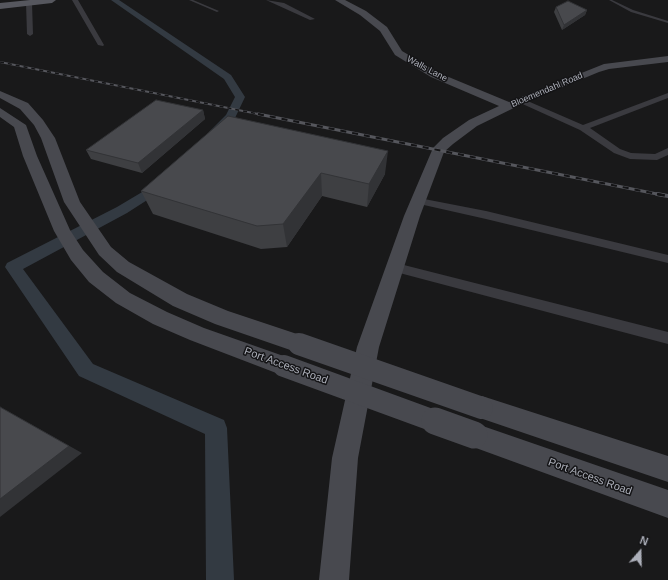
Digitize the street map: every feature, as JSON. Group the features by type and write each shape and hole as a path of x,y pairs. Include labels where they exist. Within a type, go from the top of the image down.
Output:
{"main road":[{"path":"0,6 52,0"},
{"name":"Walls Lane","path":"339,0 363,13 384,29 398,53 435,75 509,106"},
{"name":"Bloemendahl Road","path":"418,201 438,151 448,141 473,123 520,101 602,68 668,59"},
{"path":"0,94 24,106 39,123 48,138 72,202 92,234 105,251 123,267 180,300 222,318 482,408 668,469"},
{"name":"Port Access Road","path":"0,112 20,126 52,211 62,231 78,255 96,277 123,298 160,318 197,334 668,504"},
{"path":"334,580 345,458 368,347 418,201"}],"street":[{"path":"76,0 101,45"},
{"path":"269,0 282,4 312,19"},
{"path":"29,3 30,34"},
{"path":"583,128 668,95"},
{"path":"520,101 583,128 617,150 630,156 657,157 668,151"},
{"path":"418,201 486,215 668,259"},
{"path":"396,268 668,338"}],"lane":[{"path":"190,0 218,11"},
{"path":"610,0 632,11 668,22"}],"building":[{"path":"568,1 587,10 564,25 556,7"},
{"path":"156,100 203,110 138,163 86,150"},
{"path":"228,116 388,151 369,184 321,173 283,224 257,226 141,191"},
{"path":"0,407 69,446 0,499"}],"waterway":[{"path":"114,0 228,77 240,97 231,116 215,132"},
{"path":"164,183 122,210 13,267 86,370 216,428 220,580"}],"railway":[{"path":"0,62 263,115"},
{"path":"258,114 657,194"},
{"path":"657,194 668,196"},
{"path":"657,194 662,195"}]}
